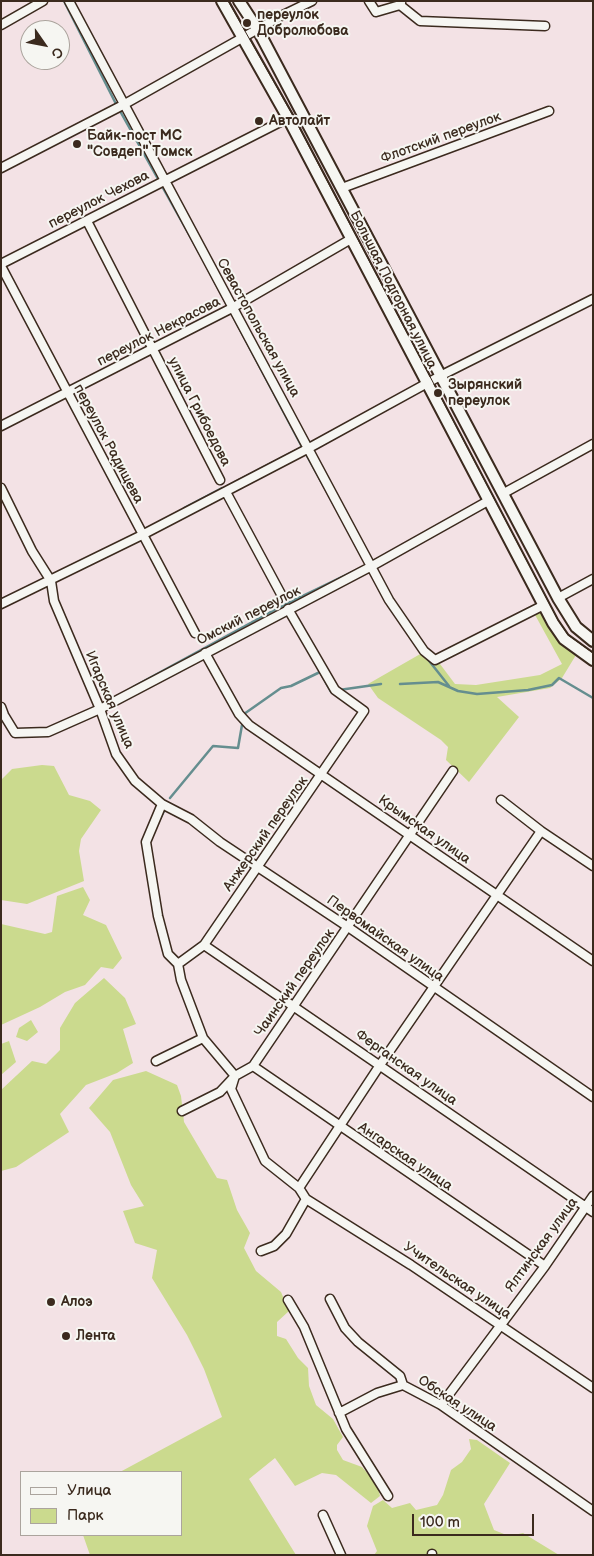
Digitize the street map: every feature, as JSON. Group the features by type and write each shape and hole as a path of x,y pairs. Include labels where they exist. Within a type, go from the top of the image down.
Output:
{"main road":[{"name":"Большая Подгорная улица","path":"222,1 288,118 426,384 544,605 564,639 593,660"},
{"name":"Большая Подгорная улица","path":"239,1 258,30 442,375 558,598 576,626 593,641"}],"street":[{"path":"1,25 43,1"},
{"name":"Севастопольская улица","path":"69,1 389,600 424,651 435,660 544,605"},
{"path":"1,168 123,105 312,1"},
{"path":"368,1 376,12 401,3 420,22 545,26"},
{"name":"Флотский переулок","path":"342,188 549,111"},
{"name":"переулок Чехова","path":"1,265 288,118"},
{"name":"улица Грибоедова","path":"87,221 220,480"},
{"name":"переулок Некрасова","path":"1,426 232,308 351,240"},
{"name":"переулок Радищева","path":"1,265 194,633"},
{"path":"1,604 226,492 442,375 593,299"},
{"path":"504,493 593,444"},
{"name":"Игарская улица","path":"1,488 32,551 50,581 54,601 100,709 116,754 135,781 162,804"},
{"path":"226,492 282,596"},
{"name":"Омский переулок","path":"1,707 15,733 48,732 100,709 205,652 372,566 488,501"},
{"path":"558,598 593,579"},
{"name":"Анжерский переулок","path":"178,964 204,945 363,714 363,709 336,692 288,609"},
{"name":"Крымская улица","path":"205,652 242,718 593,961"},
{"name":"Чаинский переулок","path":"182,1111 220,1092 235,1076 253,1066 453,771"},
{"path":"500,800 541,831 593,866"},
{"path":"162,804 146,842 158,916 168,954 178,964 180,980 203,1038 235,1076 231,1089 265,1161 299,1188 306,1199 286,1234 274,1246 262,1251"},
{"name":"Первомайская улица","path":"162,804 191,819 220,842 348,927 593,1097"},
{"path":"299,1188 380,1065 433,987 499,896 541,831"},
{"name":"Ферганская улица","path":"204,945 593,1212"},
{"path":"156,1061 203,1038"},
{"name":"Ангарская улица","path":"253,1066 339,1127 545,1266"},
{"name":"Ялтинская улица","path":"441,1405 499,1324 545,1266 593,1196"},
{"name":"Учительская улица","path":"306,1199 411,1265 593,1388"},
{"name":"Обская улица","path":"330,1298 345,1328 358,1342 400,1376 403,1384 441,1405 593,1511"},
{"path":"288,1300 304,1327 346,1430 388,1496"},
{"path":"339,1413 377,1393 403,1384"},
{"path":"323,1515 341,1555"}],"green space":[{"path":"543,608 563,642 576,655 562,678 550,688 497,697 519,717 469,782 446,760 448,747 441,740 378,698 368,684 422,653 440,664 455,684 476,685 540,675 562,664 534,613"},
{"path":"42,765 54,766 69,795 90,801 101,810 81,839 79,851 84,881 27,904 1,900 1,780 12,769"},
{"path":"83,887 90,900 83,915 106,925 122,958 113,969 101,967 85,985 65,992 40,1007 1,1025 1,924 45,934 52,932 57,896"},
{"path":"104,978 125,998 136,1024 123,1029 133,1063 117,1073 86,1085 60,1114 69,1132 16,1167 1,1171 1,1090 32,1061 46,1064 60,1050 60,1028 75,1003"},
{"path":"31,1020 38,1032 27,1041 16,1037 19,1028"},
{"path":"9,1041 16,1062 1,1075 1,1044"},
{"path":"146,1071 177,1085 181,1096 184,1122 217,1178 227,1180 237,1210 250,1233 244,1248 256,1271 281,1292 289,1311 277,1322 277,1336 286,1339 298,1358 308,1368 309,1386 316,1405 333,1419 343,1437 337,1445 337,1450 343,1460 362,1467 377,1484 380,1496 371,1503 336,1475 322,1473 295,1486 275,1458 249,1479 296,1555 90,1555 83,1536 182,1536 182,1471 122,1471 222,1417 204,1369 187,1335 152,1278 157,1250 135,1243 123,1211 144,1206 131,1185 110,1132 89,1108 113,1080"},
{"path":"469,1439 477,1440 510,1463 484,1504 494,1530 509,1536 523,1533 559,1555 374,1555 377,1551 367,1526 373,1506 383,1500 392,1508 410,1503 416,1510 437,1505 443,1495 451,1470 462,1462 471,1449"}],"waterway":[{"path":"64,1 116,104"},
{"path":"120,111 201,256 302,447 227,486"},
{"path":"307,456 345,525"},
{"path":"184,508 222,488"},
{"path":"133,687 278,608 367,565"},
{"path":"426,657 449,686"},
{"path":"244,714 281,688 291,686 320,672 331,692"},
{"path":"400,684 438,682 458,691 477,694 528,690 552,685 559,678 593,698"},
{"path":"339,690 381,684"},
{"path":"170,798 213,746 238,748 242,725"},
{"path":"157,825 165,809"}],"tram line":[{"path":"228,1 293,116 558,620 568,635 593,653"}],"place":[{"name":"переулок Добролюбова","path":"247,23"},
{"name":"Автолайт","path":"259,121"},
{"name":"Байк-пост MC \"Совдеп\" Томск","path":"77,144"},
{"name":"Зырянский переулок","path":"438,393"},
{"name":"Алоэ","path":"51,1302"},
{"name":"Лента","path":"66,1336"}]}
